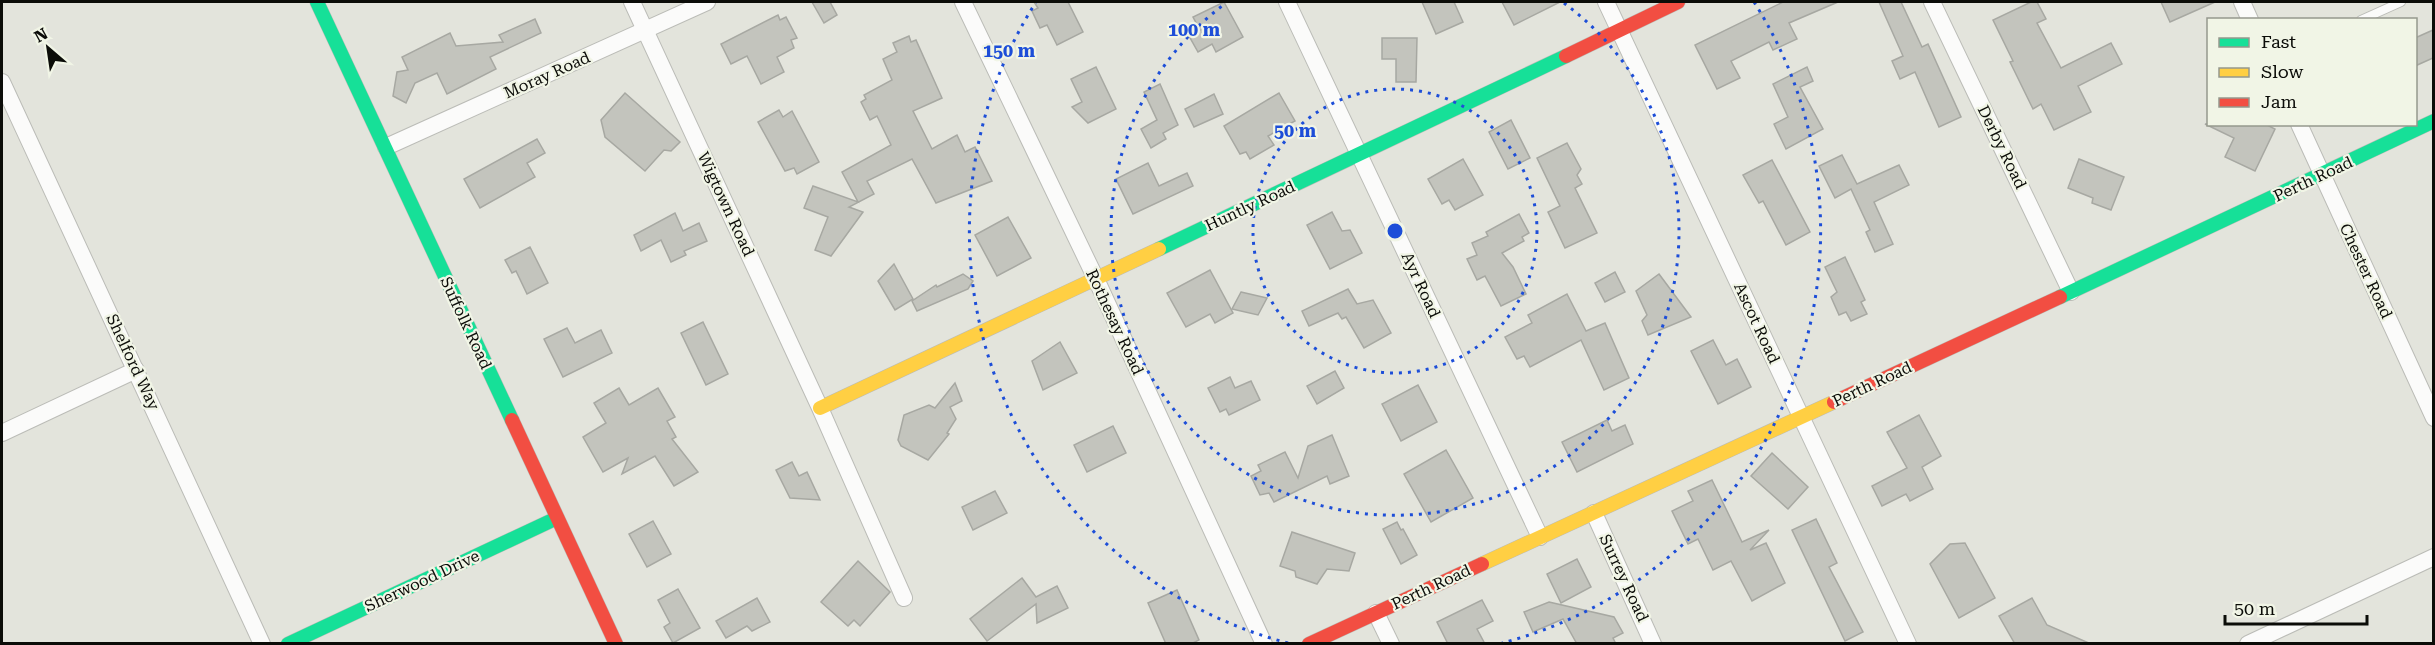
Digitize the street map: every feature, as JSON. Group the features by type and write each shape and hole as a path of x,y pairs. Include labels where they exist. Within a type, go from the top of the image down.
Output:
{"street":[{"name":"Suffolk Road","path":"317,2 616,644"},
{"name":"Wigtown Road","path":"632,2 820,408 904,598"},
{"name":"Moray Road","path":"386,147 707,2"},
{"name":"Rothesay Road","path":"963,2 1096,279 1264,644"},
{"name":"Ayr Road","path":"1287,2 1540,537"},
{"name":"Ascot Road","path":"1606,2 1908,644"},
{"name":"Huntly Road","path":"820,408 1359,155 1678,2"},
{"name":"Derby Road","path":"1932,2 2072,292"},
{"path":"2242,2 2249,18"},
{"name":"Shelford Way","path":"2,82 6,104 136,370 262,644"},
{"name":"Perth Road","path":"1310,644 2072,292 2433,121"},
{"name":"Chester Road","path":"2300,126 2433,418"},
{"path":"2,433 136,370"},
{"name":"Surrey Road","path":"1594,513 1653,644"},
{"name":"Sherwood Drive","path":"288,644 556,518"},
{"path":"2248,644 2433,557"},
{"path":"1376,613 1391,644"}],"lane":[{"path":"2365,18 2401,2"}],"building":[{"path":"812,2 830,2 837,15 824,23"},
{"path":"1034,2 1068,2 1083,32 1057,45 1047,25 1040,28 1032,11 1038,8"},
{"path":"1224,2 1243,37 1216,52 1212,44 1198,52 1189,36 1200,30 1193,17"},
{"path":"1422,2 1454,2 1463,22 1436,34"},
{"path":"1502,2 1560,2 1514,25"},
{"path":"1783,2 1838,2 1789,23 1797,39 1773,50 1769,42 1731,61 1740,78 1717,89 1695,45"},
{"path":"1879,2 1901,2 1922,47 1928,44 1961,117 1939,127 1915,72 1900,79 1892,61 1903,56"},
{"path":"2031,2 2037,2 2046,19 2037,23 2061,68 2111,43 2122,64 2078,86 2091,112 2054,130 2041,104 2033,109 1993,20"},
{"path":"2161,2 2215,2 2170,22"},
{"path":"778,15 780,20 786,17 797,38 791,40 794,48 777,57 784,72 761,84 747,56 731,64 721,44"},
{"path":"535,19 541,33 490,57 496,69 447,94 437,73 415,83 406,103 393,96 397,72 408,70 402,57 450,33 456,46 503,42 499,35"},
{"path":"2433,30 2433,58 2417,65 2417,37"},
{"path":"909,36 911,42 916,40 942,98 913,111 932,149 957,135 965,152 975,147 992,181 936,203 912,159 867,181 874,194 849,207 863,212 831,256 815,250 828,217 804,208 813,186 858,202 842,172 891,145 877,116 870,120 861,102 866,99 864,95 892,80 883,59 897,52 893,43"},
{"path":"1382,38 1417,38 1416,82 1396,82 1396,59 1382,59"},
{"path":"1096,67 1116,109 1088,123 1072,107 1082,102 1071,79"},
{"path":"1807,67 1813,81 1800,87 1823,129 1786,149 1774,124 1788,117 1773,84"},
{"path":"1160,84 1178,125 1163,133 1166,139 1151,148 1141,129 1157,120 1144,92"},
{"path":"625,93 680,142 671,151 664,150 645,171 605,137 601,120"},
{"path":"1279,93 1295,121 1268,136 1274,145 1250,159 1246,152 1240,154 1224,126"},
{"path":"1214,94 1223,114 1194,127 1185,109"},
{"path":"779,110 783,117 792,111 819,162 797,174 794,168 785,171 758,122"},
{"path":"1511,120 1530,158 1508,169 1489,132"},
{"path":"2209,126 2269,126 2275,129 2255,171 2225,157 2234,138"},
{"path":"537,139 545,153 527,163 535,177 480,208 464,179"},
{"path":"1567,143 1581,169 1577,175 1582,184 1575,188 1597,233 1565,248 1548,212 1560,206 1537,158"},
{"path":"1842,155 1857,184 1899,165 1909,185 1874,202 1893,244 1875,252 1866,232 1870,230 1851,189 1835,198 1819,166"},
{"path":"1463,159 1483,195 1455,210 1449,200 1442,204 1428,179"},
{"path":"2079,159 2124,177 2111,210 2092,203 2093,198 2068,188"},
{"path":"1772,160 1810,232 1786,245 1763,201 1759,203 1743,175"},
{"path":"1148,163 1159,186 1187,173 1193,186 1133,214 1116,179"},
{"path":"1332,212 1342,231 1350,230 1362,253 1330,269 1307,225"},
{"path":"675,213 683,231 699,223 707,241 684,251 686,255 671,262 661,240 641,251 634,235"},
{"path":"1519,214 1529,233 1522,237 1524,241 1502,253 1513,267 1526,294 1501,306 1485,276 1477,280 1467,259 1477,255 1472,243 1488,236 1486,232"},
{"path":"1008,217 1031,258 997,276 975,235"},
{"path":"530,247 548,283 527,294 516,271 512,273 505,260"},
{"path":"1845,257 1865,300 1861,302 1867,314 1851,321 1846,312 1839,315 1831,297 1837,292 1825,267"},
{"path":"894,264 913,299 895,310 878,281"},
{"path":"1210,270 1233,313 1215,323 1210,314 1186,327 1167,293"},
{"path":"1615,272 1625,292 1605,302 1595,283"},
{"path":"963,274 973,281 968,289 917,311 912,301 936,285 937,287"},
{"path":"1659,274 1691,317 1648,335 1642,321 1647,315 1636,291"},
{"path":"1348,289 1357,304 1373,300 1391,333 1364,348 1346,317 1342,319 1338,313 1309,326 1302,311"},
{"path":"1241,292 1267,298 1258,315 1232,309"},
{"path":"1567,294 1586,331 1605,323 1629,378 1604,390 1581,340 1530,367 1524,356 1517,359 1505,337 1532,323 1528,315"},
{"path":"703,322 728,374 706,385 681,333"},
{"path":"567,328 575,343 601,330 612,353 563,377 544,339"},
{"path":"1713,340 1726,365 1737,359 1751,387 1718,404 1691,351"},
{"path":"1060,342 1077,373 1043,390 1032,361"},
{"path":"1335,371 1344,388 1317,404 1307,386"},
{"path":"1230,377 1235,388 1251,381 1260,400 1229,415 1226,409 1220,412 1208,388"},
{"path":"955,383 962,401 950,407 956,419 947,433 949,434 928,460 901,446 898,440 904,415 929,405 935,408"},
{"path":"1418,385 1437,422 1401,441 1382,404"},
{"path":"619,388 629,405 658,388 675,417 667,421 676,437 672,439 698,472 674,486 655,456 622,474 628,458 603,472 583,437 606,423 594,403"},
{"path":"1919,415 1941,456 1922,467 1933,489 1910,501 1906,494 1882,506 1872,486 1907,468 1887,432"},
{"path":"1607,420 1612,431 1625,425 1633,444 1577,472 1562,442"},
{"path":"1113,426 1126,453 1087,472 1074,445"},
{"path":"1332,435 1349,476 1330,484 1327,476 1274,502 1269,493 1260,495 1251,476 1261,471 1258,465 1285,452 1298,478 1308,446"},
{"path":"1446,450 1473,498 1431,522 1404,474"},
{"path":"1772,453 1808,487 1788,509 1751,476"},
{"path":"792,462 799,476 807,472 820,500 790,498 776,470"},
{"path":"1712,480 1742,542 1769,530 1750,550 1766,543 1785,583 1752,601 1731,561 1713,570 1698,539 1688,544 1672,511 1693,501 1688,491"},
{"path":"995,491 1007,513 973,530 962,507"},
{"path":"1816,519 1837,563 1829,567 1863,632 1845,641 1792,530"},
{"path":"653,521 671,554 647,567 629,534"},
{"path":"1397,522 1417,555 1401,564 1383,529"},
{"path":"1292,532 1355,553 1349,571 1327,569 1317,584 1296,577 1295,571 1280,566"},
{"path":"1965,543 1995,598 1959,618 1930,564 1950,544"},
{"path":"1577,559 1591,587 1561,603 1547,574"},
{"path":"858,561 890,592 860,626 854,620 848,626 821,602"},
{"path":"1022,578 1036,597 1057,586 1068,608 1037,623 1036,604 987,641 970,619"},
{"path":"678,589 700,628 673,643 664,627 670,623 658,600"},
{"path":"1177,590 1199,640 1191,644 1166,644 1148,603"},
{"path":"757,598 770,622 752,631 747,626 726,638 716,621"},
{"path":"2032,598 2047,625 2091,644 2015,644 1999,616"},
{"path":"1482,600 1493,621 1477,629 1485,644 1448,644 1437,622"},
{"path":"1549,602 1614,617 1623,633 1613,638 1616,644 1577,644 1563,619 1533,632 1524,612"}],"traffic: fast":[{"path":"317,2 512,420"},
{"path":"1159,249 1566,56"},
{"path":"2060,297 2434,121"},
{"path":"288,644 557,518"}],"traffic: slow":[{"path":"820,408 1159,249"},
{"path":"1482,564 1834,402"}],"traffic: jam":[{"path":"1566,56 1678,2"},
{"path":"1834,402 2060,297"},
{"path":"512,420 616,644"},
{"path":"1309,644 1482,564"}]}
